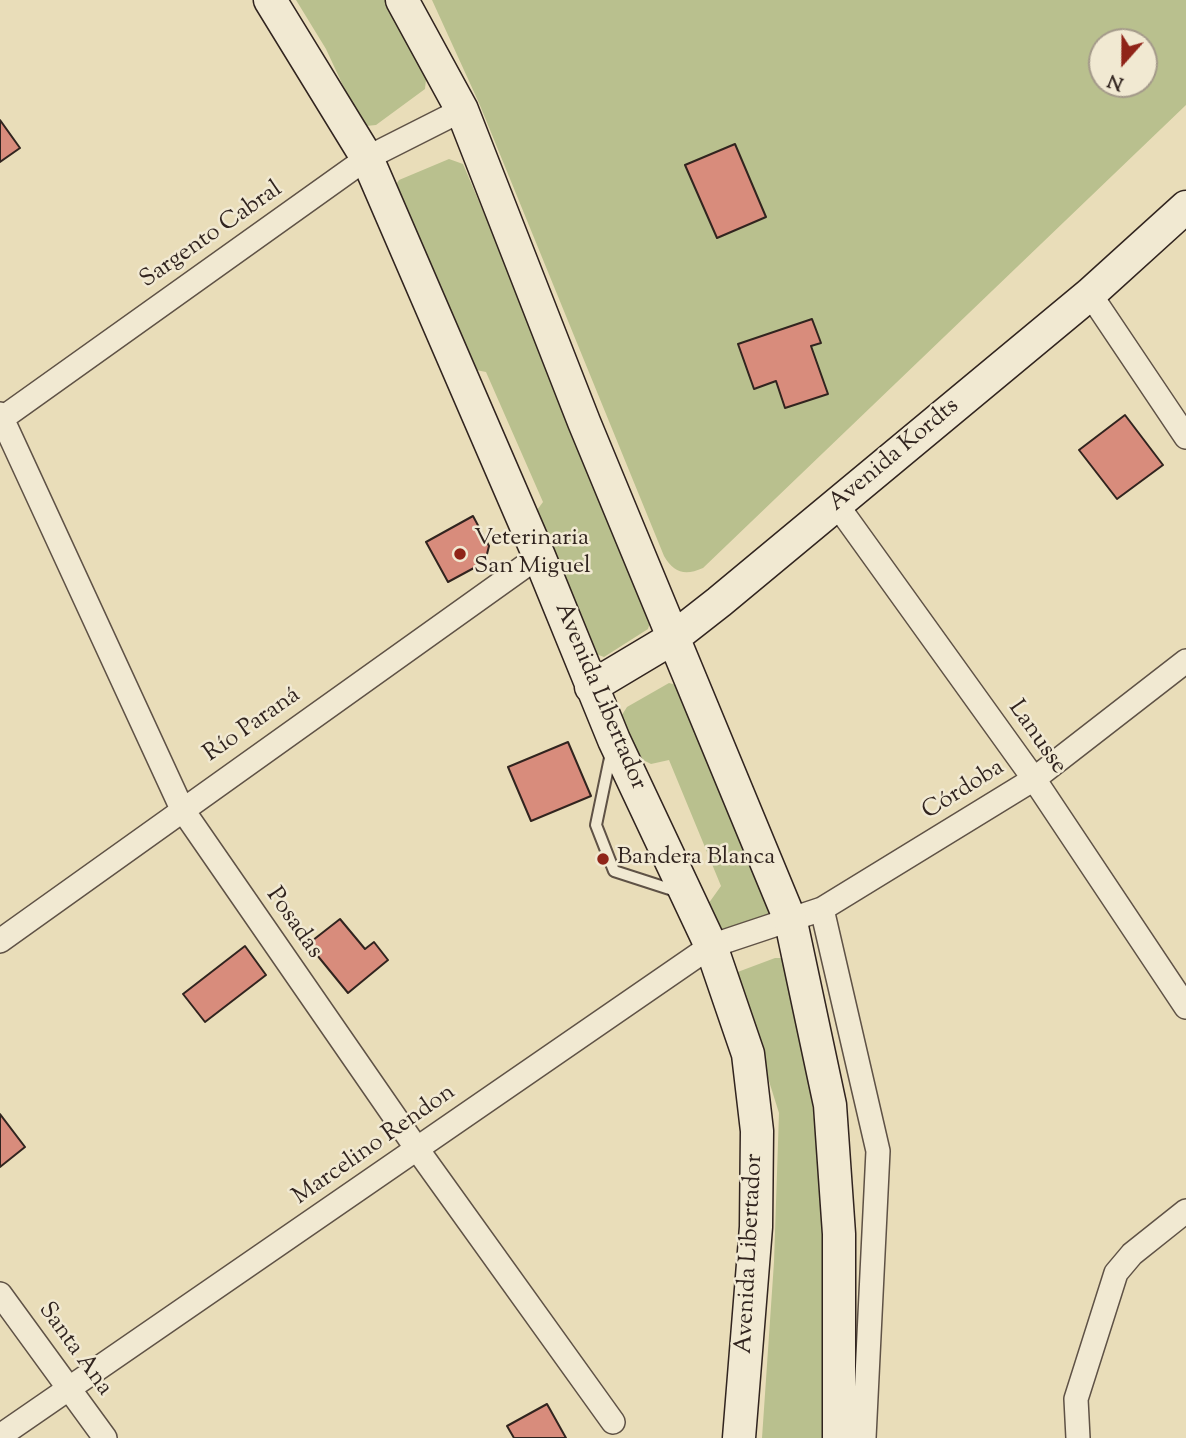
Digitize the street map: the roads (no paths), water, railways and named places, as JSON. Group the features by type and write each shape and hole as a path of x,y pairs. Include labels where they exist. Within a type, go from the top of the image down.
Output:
{"main road":[{"name":"Avenida Libertador","path":"270,0 367,159 539,556 590,687 711,946 748,1054 757,1131 756,1227 739,1438"},
{"path":"402,0 463,110 673,638 791,922 830,1105 839,1234 838,1438"},
{"name":"Avenida Kordts","path":"590,687 673,638 1090,294 1186,207"}],"street":[{"name":"Sargento Cabral","path":"1,417 367,159 463,110"},
{"path":"1090,294 1186,437"},
{"name":"Posadas","path":"1,417 182,809 416,1149 613,1422"},
{"name":"Lanusse","path":"837,505 1034,779 1186,1007"},
{"name":"Río Paraná","path":"0,941 539,556"},
{"name":"Córdoba","path":"791,922 822,909 1034,779 1186,661"},
{"path":"822,909 878,1151 863,1438"},
{"name":"Marcelino Rendon","path":"0,1436 711,946 791,922"},
{"path":"1078,1438 1076,1399 1116,1273 1132,1254 1186,1211"},
{"name":"Santa Ana","path":"0,1294 105,1438"}],"lane":[{"path":"614,740 596,825 614,871 688,895"}],"place":[{"name":"Veterinaria San Miguel","path":"460,554"},
{"name":"Bandera Blanca","path":"603,859"}]}
